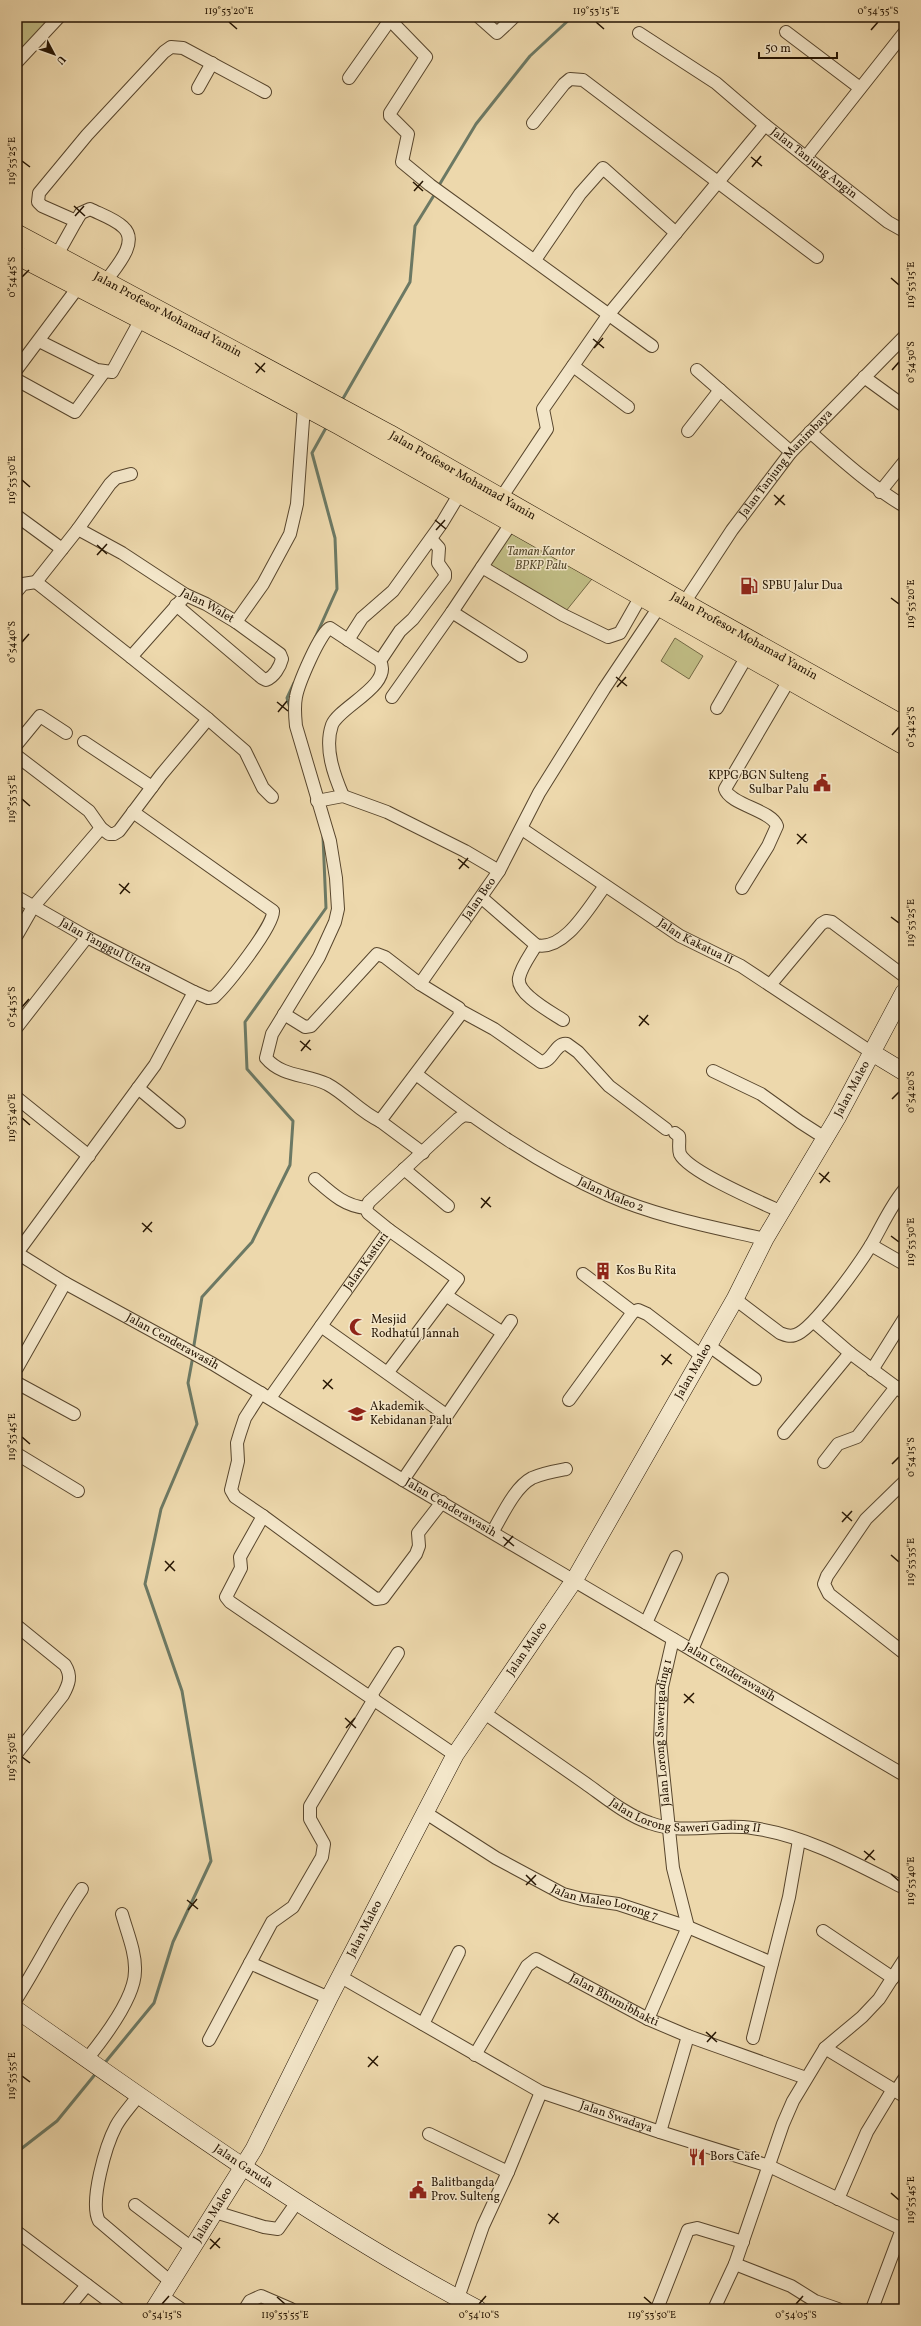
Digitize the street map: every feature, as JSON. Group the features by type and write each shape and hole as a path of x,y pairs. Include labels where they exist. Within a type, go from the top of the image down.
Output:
{"main road":[{"name":"Jalan Profesor Mohamad Yamin","path":"17,234 106,281 312,405"},
{"name":"Jalan Profesor Mohamad Yamin","path":"17,255 312,405 342,418 456,484 512,522 581,564 641,596 904,745"},
{"name":"Jalan Profesor Mohamad Yamin","path":"456,484 501,498 904,726"}],"street":[{"path":"17,62 60,17"},
{"path":"479,17 497,33 514,17"},
{"path":"349,78 391,18 426,57 390,113 390,116 407,132 402,162 430,185 652,346"},
{"path":"786,32 860,88"},
{"path":"639,33 716,83 765,125"},
{"path":"806,157 904,33"},
{"path":"76,221 45,208 38,202 38,193 86,135 171,47 183,48 266,92"},
{"path":"198,88 212,63"},
{"path":"533,123 564,84 570,79 582,80 817,257"},
{"name":"Jalan Tanjung Angin","path":"501,498 546,429 543,410 609,314 765,125 888,222 904,231"},
{"path":"535,260 580,194 603,168 676,233"},
{"path":"57,255 81,213 90,209 123,226 127,231 128,247 106,281"},
{"path":"17,369 79,286"},
{"path":"39,341 104,372 112,372 141,319"},
{"name":"Jalan Tanjung Manimbaya","path":"684,602 732,530 791,452 904,337"},
{"path":"573,366 628,407"},
{"path":"697,370 791,452"},
{"path":"17,380 76,412 104,372"},
{"path":"864,377 904,406"},
{"path":"688,431 720,390"},
{"name":"Jalan Walet","path":"78,529 122,553 186,595 206,604 236,622 263,584 290,534 297,504 312,405"},
{"path":"810,432 880,492 904,506"},
{"path":"880,492 904,462"},
{"path":"17,591 23,584 36,582 78,529 110,484 116,478 131,474"},
{"path":"348,640 362,618 393,591 431,539 456,484"},
{"path":"17,516 62,549"},
{"path":"392,697 452,612 512,522"},
{"path":"343,796 331,762 329,734 332,724 340,713 352,706 378,679 382,672 380,661 400,631 413,619 445,577 446,573 438,563 439,548 431,539"},
{"path":"482,567 563,614 608,637 620,633 641,596"},
{"path":"36,582 208,719 245,751 263,788 272,797"},
{"path":"131,657 186,595"},
{"path":"176,605 262,678 266,680 270,678 279,666 282,659 280,654 236,622"},
{"name":"Jalan Beo","path":"420,984 482,898 499,871 540,793 604,689 659,607"},
{"path":"452,612 522,656"},
{"path":"380,661 333,629 327,629 304,673 296,698 294,711 296,726 330,841 336,878 338,909 335,922 319,957 272,1034 266,1050 266,1058 271,1064 290,1075 326,1084 341,1092 372,1117 380,1121 423,1153"},
{"path":"717,708 747,656"},
{"path":"742,888 768,846 777,826 771,819 730,796 725,789 789,680"},
{"path":"17,744 40,716 66,733"},
{"path":"17,756 89,811 101,828 109,834 114,834 208,719"},
{"path":"84,742 152,787"},
{"path":"317,801 343,796 394,815 465,850 499,871"},
{"name":"Jalan Tanggul Utara","path":"17,897 84,941 191,997 214,997 260,939 272,920 272,911 132,812"},
{"path":"17,935 33,907 101,828"},
{"name":"Jalan Kakatua II","path":"522,829 680,936 700,948 721,956 770,985 871,1052"},
{"path":"482,898 536,944 551,945 567,934 605,886"},
{"path":"770,985 821,924 826,921 832,922 845,931 904,976"},
{"path":"17,1027 84,941"},
{"path":"536,944 519,978 519,986 526,995 563,1020"},
{"path":"284,1014 305,1027 311,1026 377,954 385,957 420,984 461,1012 494,1029 541,1062 548,1060 560,1045 567,1044 578,1052 609,1086 679,1136 681,1156 686,1161 723,1185 782,1212"},
{"name":"Jalan Maleo","path":"162,2296 244,2167 328,1998 341,1978 455,1755 575,1579 735,1300 765,1239 825,1138 904,992"},
{"path":"17,1253 155,1065 191,997"},
{"path":"380,1121 461,1012"},
{"path":"871,1052 904,1072"},
{"path":"712,1071 761,1094 825,1138"},
{"name":"Jalan Maleo 2","path":"416,1074 471,1116 548,1164 608,1195 675,1218 765,1239"},
{"path":"138,1088 179,1122"},
{"path":"17,1098 89,1156"},
{"path":"316,1179 342,1201 354,1207 366,1208 369,1202 458,1119 464,1115 471,1116"},
{"path":"404,1169 448,1206"},
{"path":"735,1300 787,1336 801,1332 814,1322 871,1245 887,1214 904,1190"},
{"name":"Jalan Kasturi","path":"263,1516 236,1497 232,1490 238,1461 237,1443 245,1418 321,1326 389,1230 368,1213 366,1208"},
{"path":"388,1372 458,1282 458,1276 389,1230"},
{"path":"871,1245 904,1264"},
{"name":"Jalan Cenderawasih","path":"17,1253 65,1283 213,1364 403,1480 575,1579 646,1623 904,1775"},
{"path":"583,1274 634,1312"},
{"path":"17,1368 65,1283"},
{"path":"447,1296 503,1333"},
{"path":"569,1400 634,1312 638,1310 755,1379"},
{"path":"872,1370 904,1319"},
{"path":"403,1480 511,1321"},
{"path":"814,1322 860,1361 900,1390 857,1437 838,1444 824,1462"},
{"path":"321,1326 388,1372 446,1415"},
{"path":"784,1433 850,1353"},
{"path":"17,1383 74,1414"},
{"path":"17,1454 78,1491"},
{"path":"492,1531 521,1487 530,1479 540,1474 566,1469"},
{"path":"904,1482 866,1519 826,1576 824,1584 829,1594 904,1653"},
{"path":"442,1502 418,1534 419,1546 416,1554 386,1596 379,1600 263,1516 240,1557 241,1568 226,1597 230,1602 455,1755"},
{"path":"646,1623 676,1557"},
{"path":"692,1650 722,1579"},
{"path":"17,1626 65,1665 70,1673 69,1685 63,1695 17,1753"},
{"name":"Jalan Lorong Sawerigading 1","path":"673,1639 664,1670 660,1710 660,1742 667,1827 673,1868 688,1927"},
{"path":"209,2040 272,1922 293,1907 322,1857 324,1842 310,1819 310,1806 398,1653"},
{"name":"Jalan Lorong Saweri Gading II","path":"483,1712 623,1809 649,1823 667,1827 752,1828 799,1840 876,1873 904,1888"},
{"name":"Jalan Maleo Lorong 7","path":"426,1812 496,1858 564,1894 582,1899 618,1904 688,1927 772,1963"},
{"path":"753,2038 789,1897 799,1840"},
{"path":"17,1998 35,1970 57,1926 82,1889"},
{"path":"91,2061 123,2006 135,1977 134,1961 122,1914"},
{"path":"648,2019 688,1927"},
{"path":"823,1931 893,1978"},
{"path":"423,2024 459,1952"},
{"name":"Jalan Bhumibhakti","path":"475,2055 527,1966 536,1959 542,1960 648,2019 688,2036 806,2078"},
{"path":"714,2309 735,2264 783,2124 806,2078 824,2048 862,2017 878,1999 904,1960"},
{"path":"250,1963 328,1998"},
{"name":"Jalan Swadaya","path":"341,1978 541,2092 768,2166 903,2230"},
{"name":"Jalan Garuda","path":"17,2010 91,2061 113,2079 338,2230 478,2309"},
{"path":"660,2132 688,2036"},
{"path":"824,2048 898,2092"},
{"path":"838,2198 867,2132 898,2092 904,2079"},
{"path":"458,2298 482,2226 508,2172 541,2092"},
{"path":"138,2096 117,2125 113,2134 97,2190 96,2214 100,2221 162,2296 181,2309"},
{"path":"429,2134 508,2172"},
{"path":"215,2212 264,2227 278,2229 297,2202"},
{"path":"135,2205 192,2248"},
{"path":"657,2309 688,2230 697,2228 743,2242"},
{"path":"872,2309 903,2230"},
{"path":"17,2232 119,2309"},
{"path":"735,2264 791,2286 811,2299 838,2309"},
{"path":"67,2309 87,2285"},
{"path":"245,2309 250,2301 261,2296 291,2309"}],"green space":[{"path":"17,17 40,17 50,27 17,61"},
{"name":"Taman Kantor BPKP Palu","path":"505,523 604,564 566,611 485,564"},
{"path":"675,638 703,656 689,679 661,661"}],"waterway":[{"path":"438,187 476,124 530,56 572,17"},
{"path":"341,402 410,282 415,226 436,192"},
{"path":"315,638 337,589 335,538 312,453 327,426"},
{"path":"290,708 287,698 294,683"},
{"path":"193,1351 202,1297 252,1242 290,1165 293,1121 247,1069 245,1022 326,908 323,837"},
{"path":"103,2065 154,2003 173,1942 211,1861 182,1691 145,1584 161,1509 197,1424 188,1383 193,1356"},
{"path":"17,2152 57,2121 97,2072"}],"place":[{"name":"SPBU Jalur Dua","path":"749,586"},
{"name":"KPPG BGN Sulteng Sulbar Palu","path":"822,783"},
{"name":"Kos Bu Rita","path":"603,1271"},
{"name":"Mesjid Rodhatul Jannah","path":"358,1327"},
{"name":"Akademik Kebidanan Palu","path":"357,1414"},
{"name":"Bors Cafe","path":"697,2157"},
{"name":"Balitbangda Prov. Sulteng","path":"418,2190"}]}
